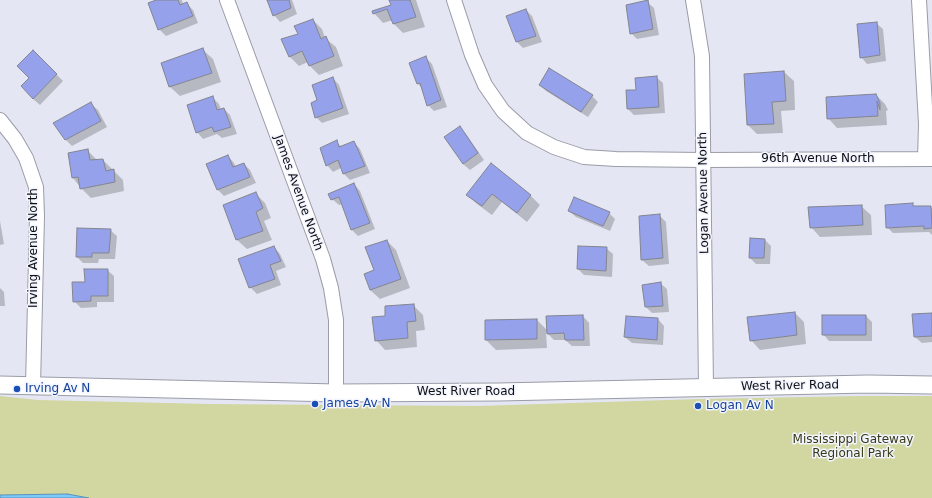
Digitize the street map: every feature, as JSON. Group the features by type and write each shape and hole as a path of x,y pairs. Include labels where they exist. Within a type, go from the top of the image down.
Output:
{"street":[{"name":"James Avenue North","path":"227,0 323,259 331,288 336,320 336,392"},
{"name":"96th Avenue North","path":"454,0 472,55 485,85 503,111 527,133 554,148 584,157 616,159 928,159"},
{"name":"Logan Avenue North","path":"693,0 702,56 706,388"},
{"path":"919,0 928,159"},
{"name":"Irving Avenue North","path":"0,120 15,139 26,158 36,187 33,386"},
{"name":"West River Road","path":"0,385 336,392 499,392 876,384 932,385"}],"green space":[{"name":"Mississippi Gateway Regional Park","path":"0,396 38,400 210,404 477,406 699,399 932,396 932,498 89,498 67,494 0,495"}],"water":[{"path":"67,494 89,498 0,498 0,495"}],"building":[{"path":"156,0 178,0 180,5 187,2 193,16 158,30 148,3"},
{"path":"267,0 289,0 291,8 273,16"},
{"path":"389,0 410,0 416,17 393,24 387,9 373,14 372,11 391,5"},
{"path":"648,0 653,29 630,34 626,5"},
{"path":"526,9 536,36 516,42 506,16"},
{"path":"313,19 321,39 326,36 334,56 309,66 302,51 289,57 281,39 298,34 294,26"},
{"path":"877,22 880,55 860,58 857,24"},
{"path":"203,48 212,73 169,87 161,63"},
{"path":"33,50 57,74 33,99 21,86 29,78 17,66"},
{"path":"426,56 441,100 427,106 420,83 417,84 409,63"},
{"path":"549,68 593,95 581,112 539,85"},
{"path":"784,71 786,101 772,102 774,124 747,125 744,74"},
{"path":"657,76 659,107 627,109 626,90 636,90 635,78"},
{"path":"333,77 343,108 315,118 311,103 317,100 312,85"},
{"path":"876,94 880,103 880,110 877,101 878,116 827,119 826,97"},
{"path":"213,96 217,110 224,108 231,127 214,132 212,127 196,133 187,105"},
{"path":"91,102 101,121 65,140 53,123"},
{"path":"460,126 478,153 463,164 444,137"},
{"path":"337,140 339,147 354,141 365,166 343,174 338,160 326,166 320,148"},
{"path":"88,149 90,160 103,159 106,171 114,169 115,182 80,189 78,177 72,178 68,153"},
{"path":"228,155 233,167 244,163 250,177 217,190 206,164"},
{"path":"491,163 531,195 517,213 492,194 482,206 466,195"},
{"path":"354,183 370,223 351,230 339,197 331,200 328,194"},
{"path":"256,192 263,208 256,212 263,231 236,240 223,205"},
{"path":"574,197 610,212 603,226 568,211"},
{"path":"913,203 913,206 931,206 932,228 924,229 924,226 886,228 885,205"},
{"path":"862,205 863,225 810,228 808,207"},
{"path":"660,214 663,258 641,260 639,216"},
{"path":"77,228 111,229 109,253 92,253 92,257 76,257"},
{"path":"750,238 765,239 764,258 749,258"},
{"path":"387,240 401,279 370,290 364,274 374,270 365,247"},
{"path":"274,246 281,261 270,265 275,279 249,288 238,259"},
{"path":"578,246 607,247 606,271 577,269"},
{"path":"84,269 108,269 108,296 91,296 91,301 73,302 72,282 85,282"},
{"path":"661,282 663,306 645,307 642,285"},
{"path":"414,304 416,321 407,322 408,338 375,341 372,317 385,316 385,306"},
{"path":"795,312 797,335 750,341 747,317"},
{"path":"932,313 932,336 914,337 912,314"},
{"path":"583,315 584,340 565,340 564,333 547,334 546,316"},
{"path":"822,315 866,315 866,335 822,335"},
{"path":"626,316 658,318 657,340 624,337"},
{"path":"537,319 537,339 485,340 485,320"}],"place":[{"name":"Irving Av N","path":"17,389"},
{"name":"James Av N","path":"315,404"},
{"name":"Logan Av N","path":"698,406"}]}
